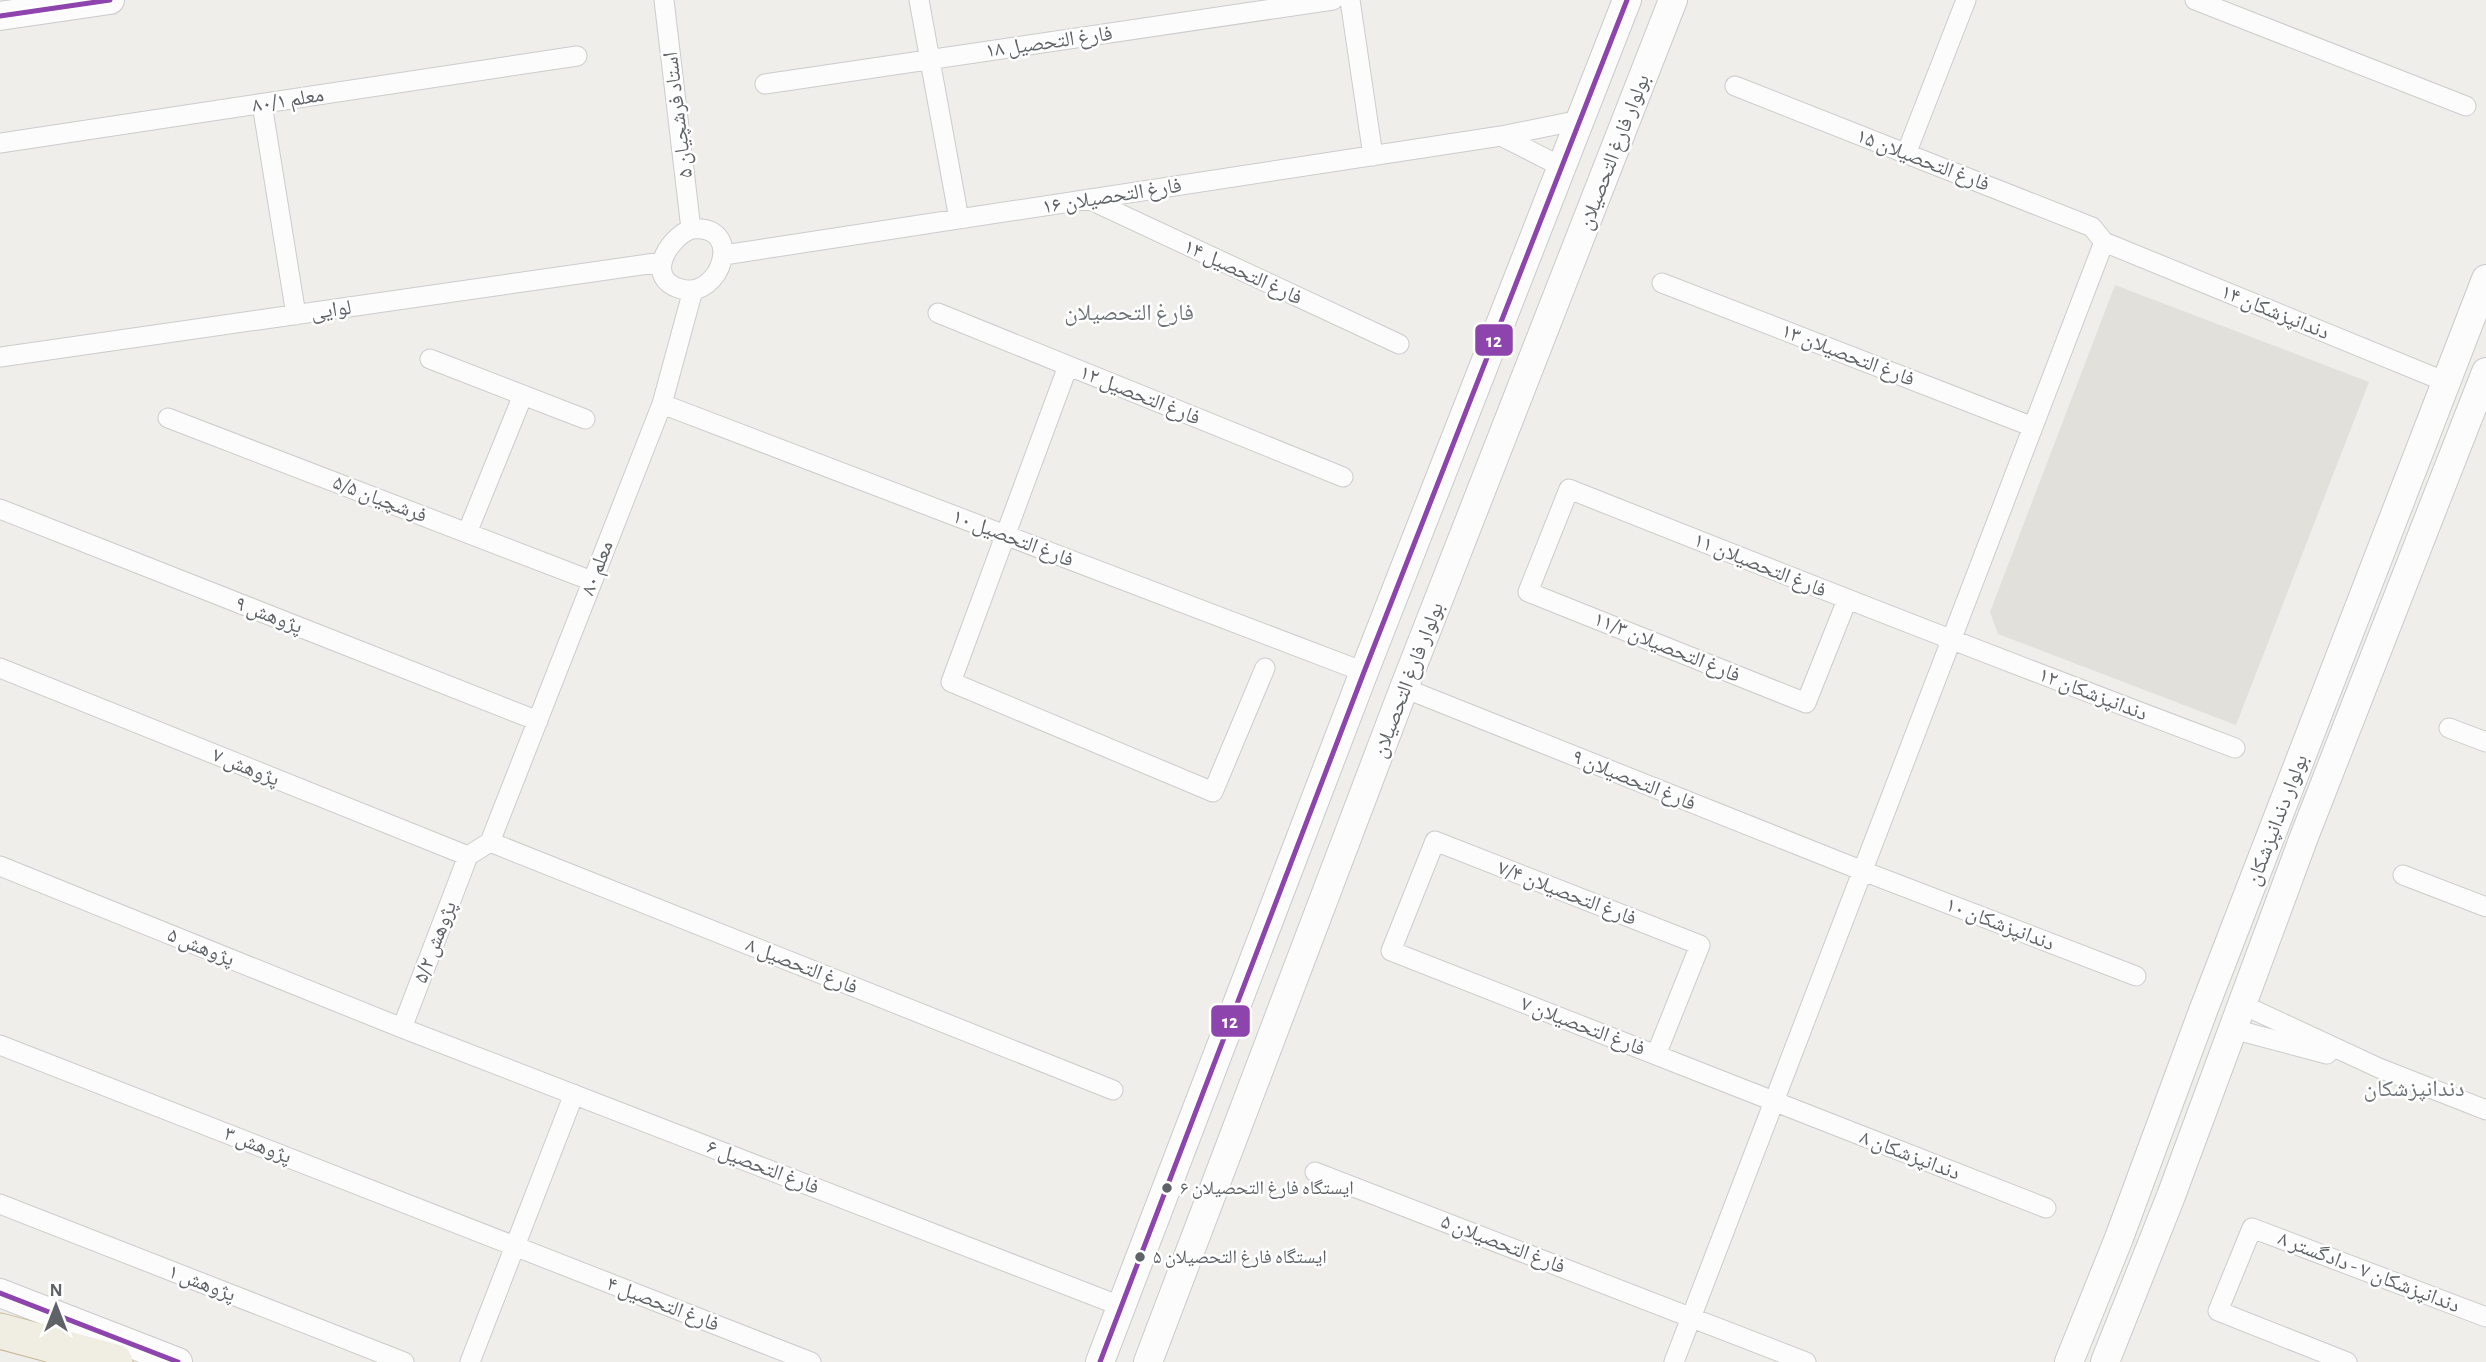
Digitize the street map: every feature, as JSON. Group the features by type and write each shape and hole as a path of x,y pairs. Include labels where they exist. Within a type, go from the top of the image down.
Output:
{"highway":[{"path":"0,1331 115,1362"},
{"path":"0,1348 35,1362"}],"main road":[{"path":"0,16 110,0"},
{"name":"بولوار فارغ التحصیلان","path":"1100,1362 1364,672 1627,0"},
{"name":"بولوار فارغ التحصیلان","path":"1148,1362 1404,688 1673,0"},
{"name":"بولوار دندانپزشکان","path":"2069,1362 2119,1238 2203,1011 2486,279"},
{"name":"بولوار دندانپزشکان","path":"2105,1362 2171,1196 2304,837 2486,372"},
{"path":"1364,672 1404,688"},
{"path":"2203,1011 2237,1016"},
{"path":"0,1293 178,1362"}],"street":[{"name":"استاد فرشچیان ۵","path":"663,0 691,229"},
{"path":"919,0 959,219"},
{"name":"فارغ التحصیل ۱۸","path":"765,84 1333,0"},
{"path":"1350,0 1373,156"},
{"path":"1906,154 1966,0"},
{"path":"2195,0 2466,106"},
{"name":"معلم ۸۰/۱","path":"0,143 577,56"},
{"name":"فارغ التحصیلان ۱۵","path":"1735,86 2092,227 2104,242"},
{"path":"262,104 296,315"},
{"name":"فارغ التحصیلان ۱۶","path":"724,255 1501,136 1580,120"},
{"path":"1501,136 1562,167"},
{"name":"فارغ التحصیل ۱۴","path":"1088,199 1399,344"},
{"path":"691,229 714,234 720,240 724,255 719,269 701,287 693,290 676,288 664,276 662,262 666,248 691,229"},
{"path":"1674,1362 2104,242"},
{"name":"دندانپزشکان ۱۴","path":"2104,242 2446,382"},
{"name":"لوایی","path":"0,357 662,262"},
{"name":"فارغ التحصیلان ۱۳","path":"1662,284 2034,427"},
{"name":"معلم ۸۰","path":"490,842 662,404 693,290"},
{"name":"فارغ التحصیل ۱۲","path":"938,313 1343,477"},
{"path":"430,359 584,419"},
{"path":"1069,366 951,682 1213,792 1265,668"},
{"path":"467,533 523,395"},
{"name":"فارغ التحصیل ۱۰","path":"662,404 1364,672"},
{"name":"فرشچیان ۵/۵","path":"168,418 592,581"},
{"name":"فارغ التحصیلان ۱۱","path":"1528,592 1569,489 1951,641"},
{"name":"پژوهش ۹","path":"0,509 538,721"},
{"name":"فارغ التحصیلان ۱۱/۳","path":"1528,592 1806,702 1847,600"},
{"name":"دندانپزشکان ۱۲","path":"1951,641 2235,748"},
{"name":"پژوهش ۷","path":"0,668 468,856"},
{"name":"فارغ التحصیلان ۹","path":"1404,688 1863,871"},
{"path":"2449,728 2486,742"},
{"name":"فارغ التحصیلان ۷/۴","path":"1391,951 1435,841 1700,945 1656,1055"},
{"path":"468,856 490,842"},
{"name":"فارغ التحصیل ۸","path":"490,842 1113,1090"},
{"name":"پژوهش ۵/۲","path":"402,1028 468,856"},
{"name":"پژوهش ۵","path":"0,866 402,1028"},
{"name":"دندانپزشکان ۱۰","path":"1863,871 2136,976"},
{"path":"2403,875 2486,907"},
{"name":"فارغ التحصیلان ۷","path":"1391,951 1774,1101"},
{"path":"2237,1016 2486,1110"},
{"name":"فارغ التحصیل ۶","path":"402,1028 1123,1307"},
{"name":"پژوهش ۳","path":"0,1045 515,1246"},
{"path":"470,1362 574,1094"},
{"name":"دندانپزشکان ۸","path":"1774,1101 2046,1208"},
{"name":"فارغ التحصیلان ۵","path":"1315,1172 1806,1362"},
{"name":"پژوهش ۱","path":"0,1204 404,1362"},
{"name":"دندانپزشکان ۷ - دادگستر ۸","path":"2347,1362 2218,1311 2252,1228 2486,1317"},
{"name":"فارغ التحصیل ۴","path":"515,1246 811,1362"}],"shaded area":[{"path":"2115,285 2369,382 2236,725 1998,634 1990,612"}],"transit line":[{"name":"12","path":"0,16 110,0"},
{"name":"12","path":"1100,1362 1364,672 1627,0"},
{"name":"12","path":"0,1293 178,1362"}],"place":[{"name":"ایستگاه فارغ التحصیلان ۶","path":"1167,1188"},
{"name":"ایستگاه فارغ التحصیلان ۵","path":"1140,1257"}],"district":[{"name":"فارغ التحصیلان","path":"1129,313"},
{"name":"دندانپزشکان","path":"2414,1089"}]}
